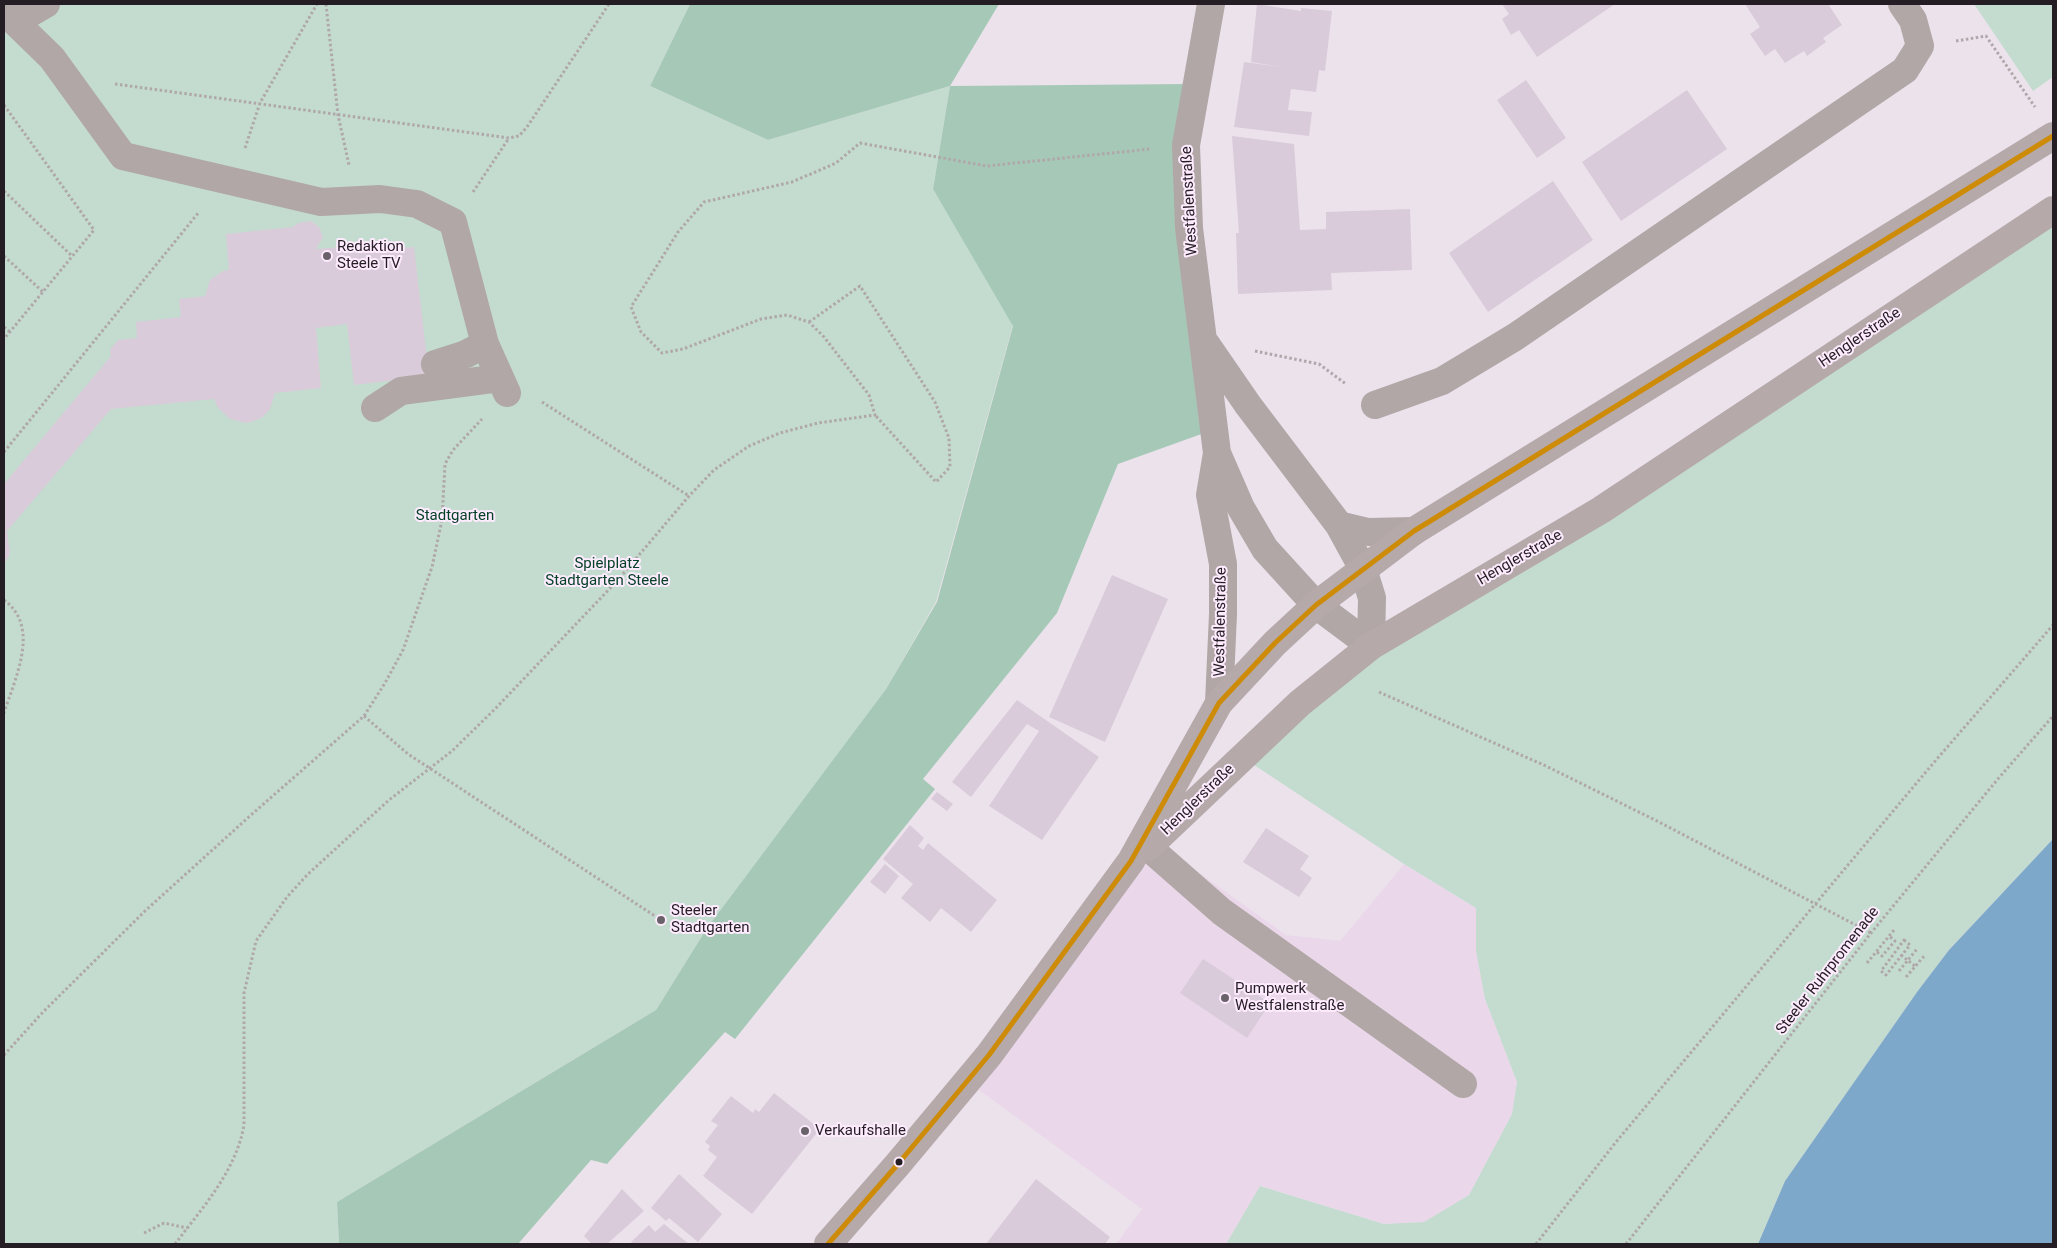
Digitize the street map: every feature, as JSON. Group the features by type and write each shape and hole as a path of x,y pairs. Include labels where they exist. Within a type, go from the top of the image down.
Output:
{"main road":[{"name":"Henglerstraße","path":"1140,854 1219,703 1275,643 1316,605 1414,532 2053,136"},
{"name":"Henglerstraße","path":"1140,854 1300,703 1371,646 1601,510 2053,210"},
{"path":"828,1244 989,1055 1140,854"}],"street":[{"path":"46,4 9,15 52,58 123,156 321,202 380,198 417,204 453,222 485,344 503,385 400,391 376,408"},
{"name":"Westfalenstraße","path":"1211,4 1186,145 1189,228 1217,453 1241,508 1265,549 1316,605 1371,646"},
{"path":"1375,405 1442,381 1515,337 1905,70 1920,46 1913,20 1902,4"},
{"name":"Westfalenstraße","path":"1203,340 1248,405 1339,525 1363,569 1372,598 1371,646"},
{"path":"435,364 466,354 485,344"},
{"name":"Westfalenstraße","path":"1217,453 1210,495 1223,564 1219,703"},
{"path":"1339,525 1368,532 1414,532"},
{"path":"1140,854 1463,1084"}],"path":[{"path":"4,452 181,236 224,179 248,143 260,103 317,4"},
{"path":"326,4 338,115 356,200"},
{"path":"67,78 509,138 519,136 527,127 609,4"},
{"path":"1920,46 1986,36 2036,110"},
{"path":"4,105 94,230 4,339"},
{"path":"453,222 509,138"},
{"path":"809,322 860,286 935,402 950,438 950,467 936,482 876,415 869,395 809,322 787,315 761,319 683,349 662,353 641,332 631,307 678,232 704,202 792,182 836,164 860,143 987,166 1148,149"},
{"path":"4,191 72,256"},
{"path":"4,256 43,292"},
{"path":"4,327 10,332"},
{"path":"1203,340 1318,364 1375,405"},
{"path":"4,1056 43,1012 145,912 251,814 364,716 385,683 402,650 432,567 442,520 445,464 453,450 503,385 528,393 689,496"},
{"path":"175,1244 229,1169 241,1144 244,1125 244,993 256,941 276,911 308,874 389,800 452,751 502,703 617,581 689,496 714,470 748,446 780,433 818,423 876,415"},
{"path":"4,600 18,615 23,626 24,640 18,669 4,713"},
{"path":"1536,1244 1616,1142 1981,706 2053,625"},
{"path":"1379,692 1546,766 1660,822 1871,933"},
{"path":"364,716 408,754 662,920"},
{"name":"Steeler Ruhrpromenade","path":"1626,1244 1871,933 2053,716"},
{"path":"1867,963 1894,930"},
{"path":"1876,952 1882,956 1890,948 1895,941 1889,936"},
{"path":"1904,940 1910,945 1886,975 1880,971 1896,952 1904,940"},
{"path":"1890,948 1896,952"},
{"path":"1899,971 1917,949"},
{"path":"1901,955 1915,966"},
{"path":"1906,977 1925,955"},
{"path":"144,1233 164,1223 187,1228"}],"shaded area":[{"path":"1163,847 1286,935 1340,941 1404,864 1476,908 1476,951 1485,999 1517,1082 1512,1114 1469,1195 1424,1222 1384,1224 1261,1186 1226,1244 1116,1244 1142,1209 979,1090 1140,864"}],"green space":[{"name":"Stadtgarten","path":"4,4 61,4 40,14 63,4 690,4 650,86 768,140 950,86 933,189 1014,321 936,602 886,689 707,928 656,1010 337,1202 339,1244 4,1244"},
{"path":"690,4 999,4 950,86 768,140 650,86"},
{"path":"1974,4 2053,4 2053,77 2033,91"},
{"path":"1188,84 1207,432 1118,464 1057,613 923,779 935,789 735,1039 725,1032 607,1164 591,1160 518,1244 339,1244 337,1202 656,1010 707,928 886,689 937,602 1013,326 933,189 950,86"},
{"path":"2053,222 2053,839 1949,950 1917,992 1785,1181 1758,1244 1226,1244 1260,1186 1384,1224 1424,1222 1469,1195 1512,1114 1517,1082 1485,999 1476,951 1476,908 1404,864 1245,759 1308,703"}],"water":[{"path":"2053,839 2053,1244 1758,1244 1785,1181 1917,992 1949,950"}],"building":[{"path":"1257,4 1301,11 1301,8 1332,11 1325,71 1319,70 1316,92 1291,89 1288,110 1312,112 1309,136 1234,127 1244,62 1281,67 1251,62"},
{"path":"1502,4 1615,4 1537,57 1519,30 1511,35 1502,19 1509,14"},
{"path":"1745,4 1828,4 1842,25 1823,38 1826,42 1807,56 1804,51 1785,63 1775,49 1765,56 1750,34 1760,27"},
{"path":"1526,80 1566,138 1537,158 1497,100"},
{"path":"1687,90 1727,149 1621,221 1582,162"},
{"path":"1232,136 1294,144 1300,230 1326,229 1326,212 1410,209 1412,270 1331,273 1332,290 1238,294 1236,233 1239,233"},
{"path":"1553,181 1593,240 1488,312 1449,253"},
{"path":"311,221 319,227 323,237 316,249 354,246 355,252 414,247 429,376 354,385 347,324 316,328 321,388 275,393 270,409 263,417 254,421 246,423 230,419 218,408 214,399 111,409 7,531 10,553 4,565 4,484 111,356 110,350 118,340 137,338 136,322 181,317 179,299 205,296 210,280 223,271 229,270 226,234 293,227 298,223"},
{"path":"1112,575 1168,599 1105,742 1049,717"},
{"path":"1017,700 1099,757 1042,840 989,806 1039,731 1027,724 971,797 952,782"},
{"path":"937,792 953,804 947,811 931,799"},
{"path":"910,825 924,838 918,846 923,850 928,843 997,900 971,932 941,908 930,922 901,898 913,884 883,859"},
{"path":"1266,828 1309,856 1300,869 1312,878 1299,897 1243,862"},
{"path":"885,864 899,876 885,894 870,882"},
{"name":"Pumpwerk Westfalenstraße","path":"1203,959 1270,1003 1247,1038 1180,993"},
{"path":"774,1093 820,1129 752,1214 703,1176 717,1157 708,1150 710,1146 705,1142 718,1125 711,1121 731,1096 753,1113 755,1109 759,1112"},
{"path":"679,1174 722,1214 698,1242 669,1218 666,1221 651,1208"},
{"path":"1036,1179 1110,1237 1105,1244 986,1244"},
{"path":"622,1189 644,1211 607,1244 592,1244 584,1236"},
{"path":"664,1224 689,1244 633,1244 631,1242 649,1225 655,1232"}],"transit line":[{"path":"828,1244 989,1055 1131,861 1219,703 1275,643 1316,605 1414,531 2053,136"}],"place":[{"name":"Redaktion Steele TV","path":"327,256"},
{"name":"Steeler Stadtgarten","path":"661,920"},
{"name":"Pumpwerk Westfalenstraße","path":"1225,998"},
{"name":"Verkaufshalle","path":"805,1131"}],"park label":[{"name":"Spielplatz Stadtgarten Steele","path":"607,572"}]}
